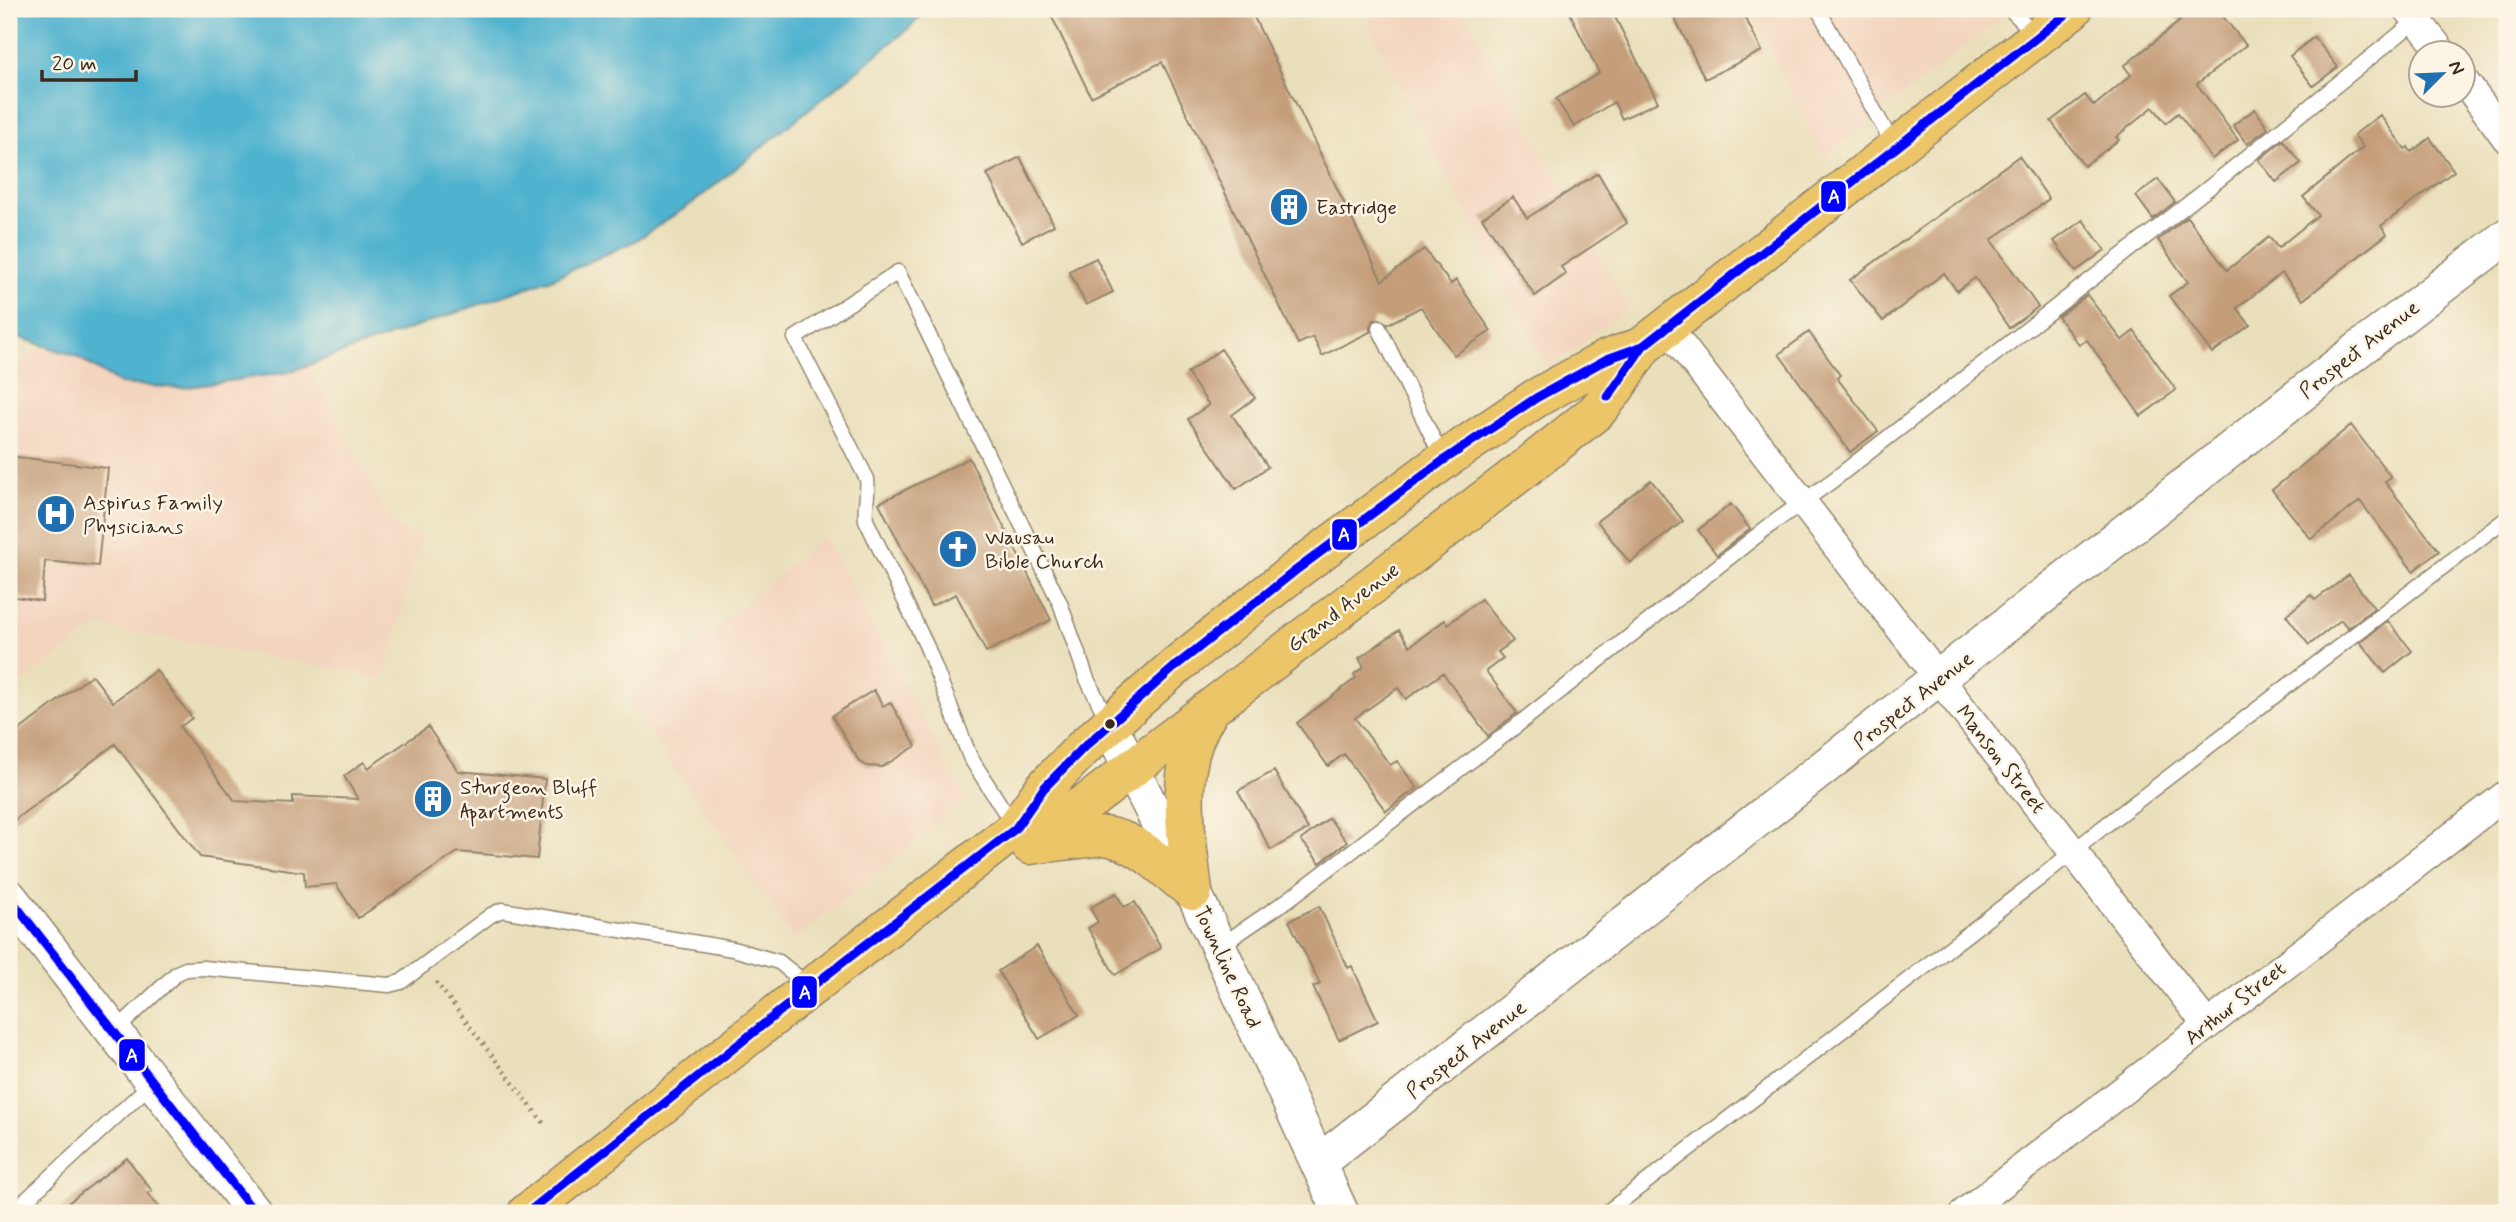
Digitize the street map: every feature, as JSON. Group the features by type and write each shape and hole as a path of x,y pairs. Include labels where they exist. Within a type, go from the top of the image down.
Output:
{"main road":[{"name":"Grand Avenue","path":"528,1211 1002,839 1044,788 1109,724 1217,632 1444,460 1546,391 1655,336 2073,9"},
{"name":"Grand Avenue","path":"1002,839 1070,814 1586,421 1614,390 1655,336"},
{"path":"1193,891 1185,824 1185,777 1195,738 1215,705"},
{"path":"1002,839 1117,837 1133,845 1193,891"}],"street":[{"path":"2413,14 2431,38"},
{"path":"2478,101 2507,139"},
{"name":"Prospect Avenue","path":"1318,1163 2507,236"},
{"name":"Manson Street","path":"1655,336 1802,501 2207,1025"},
{"name":"Townline Road","path":"1109,724 1193,891 1341,1213"},
{"name":"Arthur Street","path":"1964,1213 2507,794"},
{"path":"9,897 255,1213"}],"lane":[{"path":"1818,9 1895,148"},
{"path":"2010,9 2037,36"},
{"path":"1219,947 1289,899 1506,734 1802,501 1832,481 2206,190 2413,14"},
{"path":"1002,839 927,648 866,520 865,508 869,489 867,479 794,338 898,272 1060,604 1087,679 1109,724"},
{"path":"1379,328 1444,460"},
{"path":"1606,1213 2507,518"},
{"path":"113,1033 177,973 186,969 203,968 389,985 401,982 491,915 502,910 733,949 779,962 811,987"},
{"path":"12,1213 152,1083"}],"path":[{"path":"422,965 545,1125"}],"shaded area":[{"path":"1392,9 1463,9 1628,307 1548,368 1366,22"},
{"path":"1750,9 2013,9 1823,158"},
{"path":"45,346 76,356 120,384 183,388 289,372 308,365 395,529 421,537 384,678 97,626 9,693 9,374"},
{"path":"824,536 966,800 794,940 629,702"}],"water":[{"path":"9,9 928,9 907,30 694,202 635,241 551,279 289,372 182,388 120,384 76,356 9,334"}],"building":[{"name":"Eastridge","path":"1048,9 1250,9 1382,281 1424,249 1451,284 1456,280 1491,331 1454,355 1421,307 1388,324 1380,319 1374,320 1370,332 1322,356 1313,337 1298,344 1162,62 1091,97"},
{"path":"1568,9 1611,9 1658,102 1622,119 1614,102 1574,127 1556,99 1599,73"},
{"path":"1670,9 1741,9 1762,51 1705,79"},
{"path":"2170,9 2217,9 2246,45 2197,84 2238,140 2212,159 2178,113 2166,123 2153,107 2116,137 2119,140 2084,166 2051,121 2085,95 2094,106 2131,75 2124,66 2180,21"},
{"path":"2314,37 2338,67 2313,86 2290,56"},
{"path":"2255,109 2268,128 2247,144 2233,125"},
{"path":"2380,115 2405,149 2408,147 2411,152 2430,138 2454,171 2381,226 2387,234 2303,300 2282,273 2237,308 2250,325 2212,353 2169,296 2188,282 2158,240 2187,217 2227,270 2269,237 2278,248 2318,215 2303,197 2363,147 2354,135"},
{"path":"2283,140 2301,163 2276,182 2259,160"},
{"path":"2019,156 2049,199 1991,240 2038,307 2009,328 1975,278 1957,291 1944,273 1883,321 1850,280"},
{"path":"1020,157 1054,225 1022,242 987,174"},
{"path":"1598,173 1627,223 1561,267 1566,274 1535,296 1482,218 1513,197 1527,218"},
{"path":"2158,179 2175,202 2153,219 2136,196"},
{"path":"2083,220 2105,250 2076,271 2054,241"},
{"path":"1096,258 1113,292 1086,305 1069,271"},
{"path":"2087,295 2122,340 2134,331 2176,390 2141,416 2087,340 2079,345 2058,317"},
{"path":"1809,332 1840,375 1837,378 1878,431 1850,452 1779,354"},
{"path":"1221,349 1255,398 1232,415 1268,467 1236,489 1188,419 1209,405 1187,373"},
{"path":"2351,425 2391,477 2385,482 2439,551 2413,571 2360,501 2311,539 2272,490"},
{"name":"Aspirus Family Physicians","path":"9,456 108,468 98,566 45,561 42,601 9,596"},
{"name":"Wausau Bible Church","path":"969,458 1051,620 986,652 956,594 931,606 879,503"},
{"path":"1651,480 1683,521 1630,563 1597,521"},
{"path":"1731,504 1750,529 1717,555 1698,530"},
{"path":"2349,575 2374,608 2348,628 2341,620 2309,645 2286,615 2311,595 2315,600"},
{"path":"1481,599 1513,641 1498,652 1503,658 1486,671 1517,713 1488,736 1443,673 1406,699 1398,688 1355,718 1390,765 1397,761 1417,788 1386,811 1344,754 1328,766 1297,723 1356,678 1354,674 1364,667 1359,658 1399,630 1410,646 1445,620 1448,624"},
{"path":"2388,621 2412,651 2385,673 2360,642"},
{"name":"Sturgeon Bluff Apartments","path":"156,670 192,718 180,727 235,801 293,804 293,796 358,799 344,776 364,762 368,768 428,727 458,771 545,779 537,859 458,852 358,918 336,884 305,887 304,872 200,857 115,744 9,824 9,738 92,675 113,702"},
{"path":"874,690 883,706 890,702 916,746 882,767 867,766 859,761 832,716"},
{"path":"1274,771 1308,829 1271,850 1238,791"},
{"path":"1329,818 1347,842 1320,863 1301,840"},
{"path":"1116,893 1124,907 1135,902 1161,948 1115,975 1088,928 1098,922 1090,908"},
{"path":"1319,906 1348,968 1352,966 1378,1021 1339,1040 1313,987 1320,984 1289,921"},
{"path":"1037,946 1079,1015 1039,1039 998,971"},
{"path":"127,1158 152,1191 148,1193 163,1213 55,1213"}],"transit line":[{"name":"A","path":"1608,397 1643,346 2073,9"},
{"name":"A","path":"527,1213 784,1008 1015,829 1044,788 1085,746 1178,664 1295,571 1444,460 1536,398 1607,359 1643,346"},
{"name":"A","path":"9,897 255,1213"}],"place":[{"name":"Eastridge","path":"1289,207"},
{"name":"Aspirus Family Physicians","path":"56,514"},
{"name":"Wausau Bible Church","path":"958,549"},
{"name":"Sturgeon Bluff Apartments","path":"433,799"}]}
